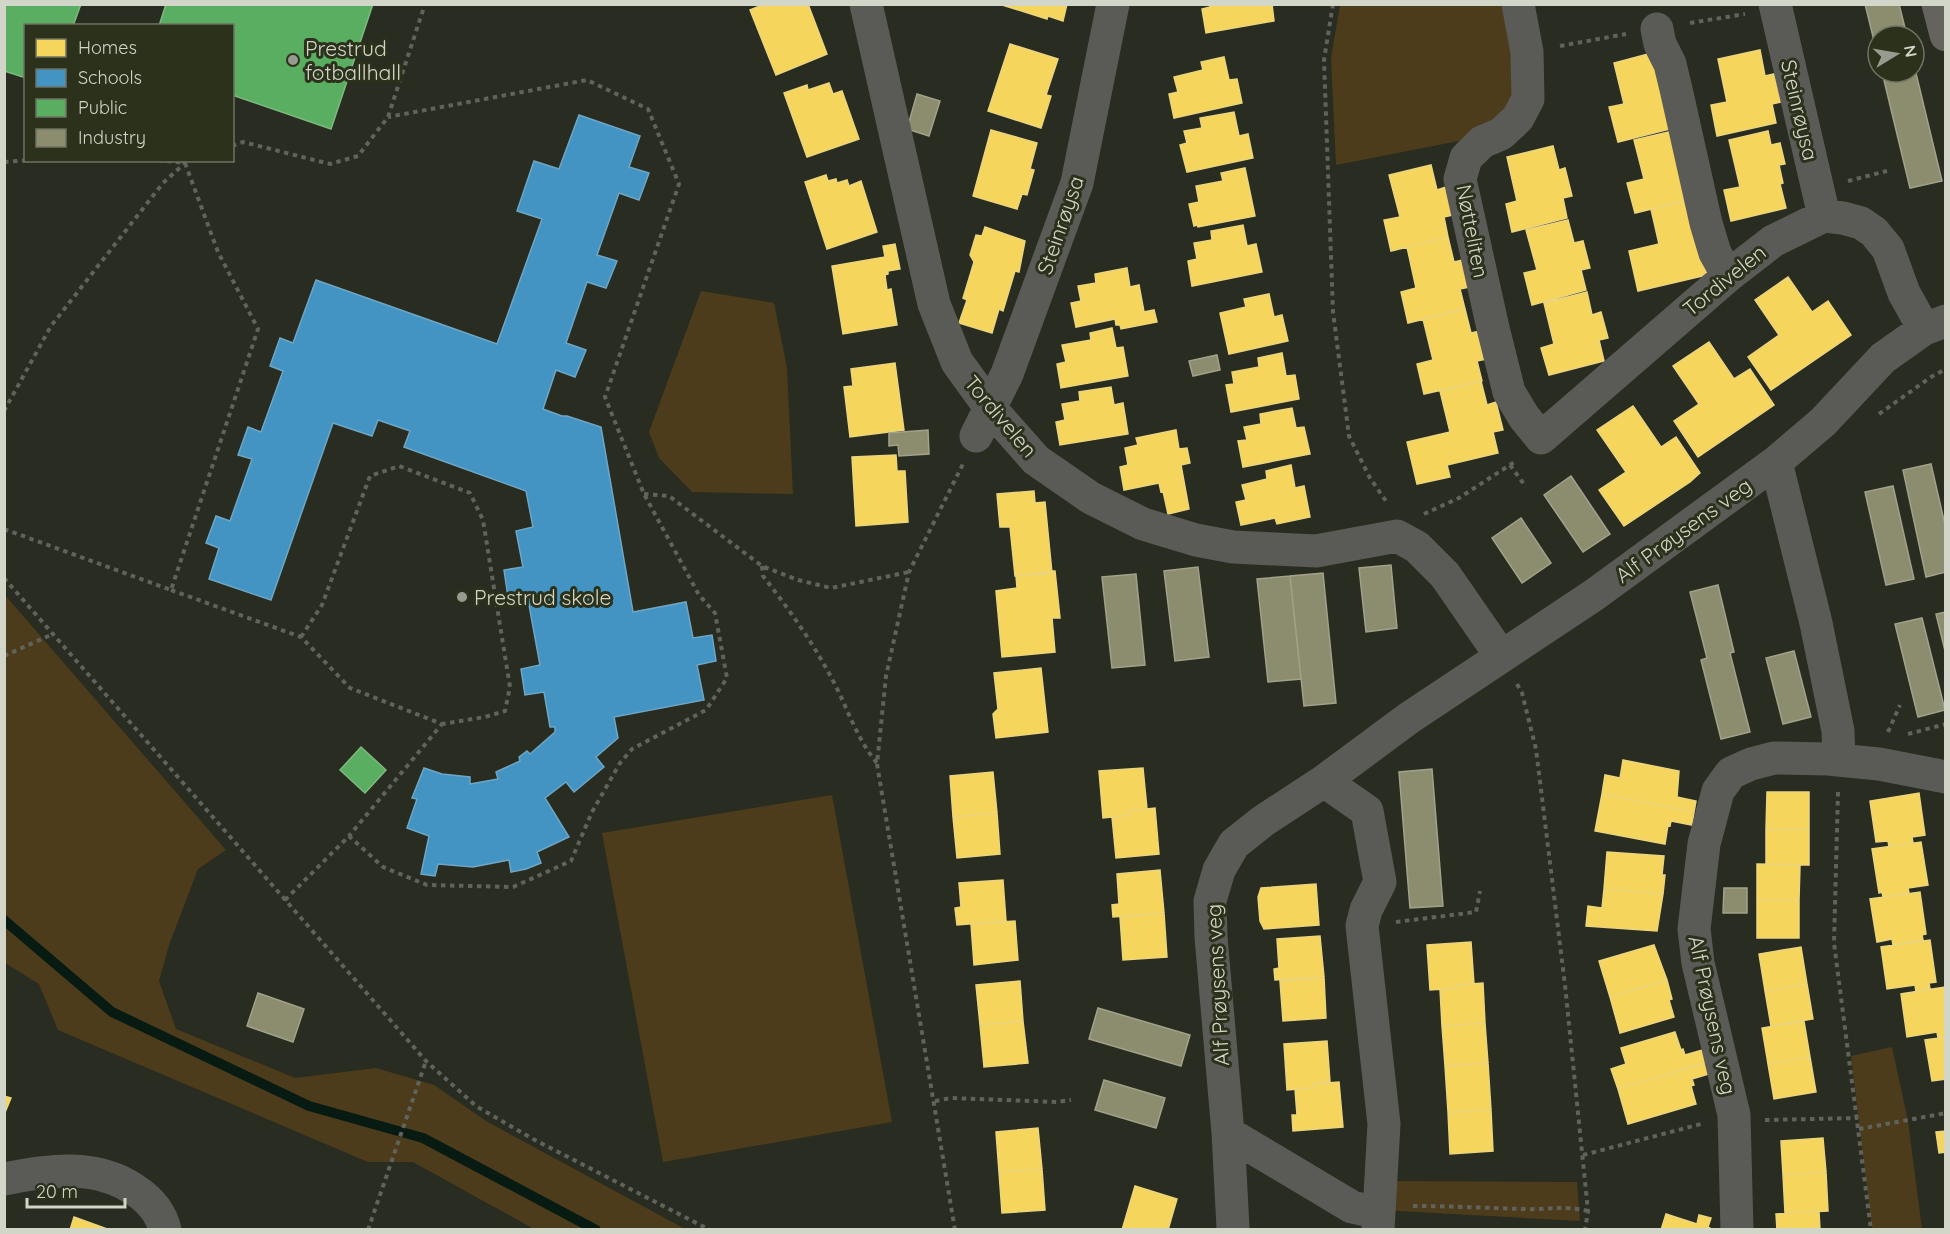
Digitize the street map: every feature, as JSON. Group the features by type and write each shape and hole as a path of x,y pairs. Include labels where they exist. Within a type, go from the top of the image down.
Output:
{"main road":[{"path":"1938,4 1946,35"}],"street":[{"name":"Tordivelen","path":"866,4 893,132 934,304 984,422 1091,498 1143,524 1167,533 1233,547 1316,550 1399,530"},
{"name":"Steinrøysa","path":"984,422 1007,374 1077,183 1113,4"},
{"name":"Nøtteliten","path":"1518,4 1527,52 1528,99 1518,118 1502,134 1482,142 1466,158 1460,179 1509,392 1524,417 1541,438"},
{"name":"Steinrøysa","path":"1775,4 1824,216"},
{"path":"1657,29 1660,44 1670,64 1706,223 1715,253 1728,276"},
{"name":"Tordivelen","path":"1541,438 1728,276 1773,242 1824,216"},
{"path":"1824,216 1861,223 1874,232 1888,249 1904,293 1935,325"},
{"name":"Alf Prøysens veg","path":"1233,1228 1210,902 1219,870 1234,844 1409,718 1594,595 1776,462 1823,422 1883,358 1935,325"},
{"name":"Alf Prøysens veg","path":"1776,462 1816,623 1838,731 1839,760"},
{"path":"1399,530 1445,575 1501,656"},
{"name":"Alf Prøysens veg","path":"1737,1230 1734,1115 1698,963 1694,929 1704,844 1718,791 1731,773 1751,764 1774,758 1879,764 1946,777"},
{"path":"1228,1133 1352,1207 1379,1216 1384,1124 1362,926 1366,910 1380,882 1367,811 1324,781"},
{"path":"4,1179 39,1172 76,1170 100,1174 129,1186 148,1199 159,1213 165,1230"}],"path":[{"path":"234,145 243,142 330,164 358,156 388,117 425,4"},
{"path":"1333,4 1324,60 1333,312 1349,436 1399,530 1459,498 1510,465 1541,438"},
{"path":"349,836 382,867 427,885 513,887 571,861 592,812 620,763 632,749 706,710 727,678 715,614 699,595 644,494 605,397 678,184 648,109 587,80 388,117"},
{"path":"4,162 24,160"},
{"path":"176,162 185,163"},
{"path":"4,411 51,326 163,183 185,163"},
{"path":"171,590 258,328 218,252 185,163"},
{"path":"1847,182 1887,171"},
{"path":"955,1230 877,764 886,676 909,572 984,422"},
{"path":"1510,465 1526,487"},
{"path":"4,529 301,638 350,688 442,724 485,717 505,711 510,687 483,520 470,493 399,466 370,476 322,605 301,638"},
{"path":"644,494 669,496 762,566 798,580 831,588 909,572"},
{"path":"762,566 763,576 800,624 832,677 863,747 877,764"},
{"path":"4,578 426,1061 476,1106 533,1139 710,1230"},
{"path":"4,656 54,634"},
{"path":"1501,656 1522,693 1536,749 1583,1155 1588,1211 1585,1230"},
{"path":"1884,740 1900,705"},
{"path":"285,900 349,836 442,724"},
{"path":"1907,734 1946,724"},
{"path":"1839,760 1834,943 1871,1230"},
{"path":"1362,926 1476,912 1480,891"},
{"path":"368,1230 426,1061"},
{"path":"935,1101 951,1098 1057,1102 1071,1100"},
{"path":"1859,1129 1946,1113"},
{"path":"1583,1155 1734,1115"},
{"path":"1781,1119 1858,1118"},
{"path":"1379,1216 1492,1207 1525,1209 1569,1207 1588,1211"}],"shaded area":[{"path":"1340,5 1508,5 1518,60 1511,104 1486,130 1464,140 1336,165 1331,58"},
{"path":"701,291 774,303 787,368 793,494 692,492 659,458 649,432"},
{"path":"4,594 226,850 198,869 169,945 159,981 176,1029 295,1078 376,1068 434,1085 486,1121 685,1229 534,1229 413,1162 368,1162 58,1030 39,984 5,963"},
{"path":"832,795 892,1122 663,1162 602,833"},
{"path":"1892,1047 1908,1121 1922,1229 1872,1229 1851,1056"},
{"path":"1381,1181 1577,1182 1580,1221 1380,1210"}],"building: Homes":[{"path":"765,4 808,4 827,54 776,75 750,10"},
{"path":"999,4 1067,4 1063,21 1048,16 1047,19"},
{"path":"1210,4 1272,4 1274,21 1206,33 1202,9 1210,7"},
{"path":"1010,44 1058,59 1046,95 1051,96 1041,128 988,111"},
{"path":"1760,50 1765,76 1774,74 1781,102 1772,104 1776,123 1717,136 1711,105 1727,102 1718,59"},
{"path":"1652,53 1670,129 1618,142 1609,107 1624,104 1614,63"},
{"path":"1224,57 1229,80 1237,79 1242,103 1174,118 1169,94 1178,92 1174,77 1203,70 1201,62"},
{"path":"829,83 833,94 842,91 859,139 807,157 784,93 807,85 808,90"},
{"path":"1234,112 1239,136 1248,134 1253,158 1187,172 1180,145 1187,143 1184,131 1202,128 1200,118"},
{"path":"991,130 1037,143 1030,169 1034,170 1027,195 1022,194 1017,209 973,196"},
{"path":"1673,131 1689,200 1635,213 1627,183 1644,179 1634,140"},
{"path":"1768,131 1771,145 1780,143 1785,164 1779,165 1783,183 1780,184 1786,208 1731,221 1724,190 1740,187 1729,140"},
{"path":"1553,146 1559,170 1565,168 1572,196 1563,198 1567,218 1512,232 1506,204 1517,201 1507,157"},
{"path":"1431,165 1437,190 1446,187 1453,215 1444,217 1448,237 1391,251 1384,220 1400,217 1389,175"},
{"path":"1245,168 1255,216 1194,226 1189,204 1199,202 1196,186 1223,181 1221,173"},
{"path":"826,175 828,181 836,179 837,183 847,180 849,186 861,181 877,232 827,249 805,182"},
{"path":"1687,201 1707,275 1638,291 1629,251 1659,244 1651,209"},
{"path":"1568,220 1574,243 1583,241 1590,268 1581,270 1586,290 1532,305 1524,273 1537,270 1526,230"},
{"path":"1243,225 1247,246 1256,244 1262,272 1192,286 1188,261 1197,259 1194,243 1212,240 1211,231"},
{"path":"985,227 1025,241 1019,272 1015,271 1003,311 999,309 992,333 959,323 967,300 963,298 974,262 970,255 976,235 982,236"},
{"path":"1448,237 1454,262 1463,260 1470,287 1460,289 1465,309 1408,323 1401,292 1416,288 1407,247"},
{"path":"895,244 900,269 888,271 885,275 887,290 891,289 897,325 843,334 832,266 885,257 883,246"},
{"path":"1127,268 1130,287 1139,285 1144,312 1154,310 1157,322 1121,329 1120,325 1116,325 1115,319 1076,327 1071,303 1081,301 1078,286 1096,283 1095,274"},
{"path":"1788,277 1812,312 1828,301 1851,335 1771,390 1748,357 1779,335 1755,300"},
{"path":"1587,292 1592,315 1601,312 1608,338 1599,340 1604,361 1549,375 1541,348 1554,344 1544,303"},
{"path":"1269,294 1274,317 1282,315 1288,341 1229,354 1220,313 1246,307 1244,299"},
{"path":"1465,309 1471,333 1480,331 1487,359 1477,361 1482,381 1424,394 1417,364 1433,360 1423,319"},
{"path":"1112,328 1116,348 1123,347 1128,376 1061,388 1057,364 1066,362 1062,345 1091,340 1090,333"},
{"path":"1709,342 1734,379 1750,369 1774,405 1698,457 1674,421 1699,404 1673,366"},
{"path":"1282,353 1286,376 1295,375 1299,399 1231,412 1226,385 1234,384 1232,372 1259,367 1258,358"},
{"path":"895,363 904,430 850,437 844,387 853,386 851,369"},
{"path":"1481,381 1487,405 1496,402 1503,430 1493,432 1498,453 1447,465 1450,477 1417,484 1407,442 1450,432 1440,391"},
{"path":"1111,387 1114,405 1123,403 1128,434 1060,445 1056,422 1065,420 1062,404 1080,401 1079,392"},
{"path":"1633,406 1661,447 1676,437 1700,473 1624,526 1599,490 1626,472 1597,430"},
{"path":"1292,408 1296,428 1304,427 1310,454 1243,467 1238,441 1247,440 1244,427 1261,424 1260,414"},
{"path":"1176,430 1179,449 1187,448 1190,463 1181,465 1189,509 1168,514 1159,483 1124,490 1120,467 1128,465 1125,448 1138,445 1136,438"},
{"path":"896,455 897,471 905,471 908,522 856,526 852,457"},
{"path":"1291,465 1295,488 1304,486 1310,517 1277,524 1275,518 1241,525 1236,502 1246,500 1242,485 1267,479 1266,471"},
{"path":"1034,491 1035,503 1045,502 1052,573 1015,576 1010,527 1000,527 997,494"},
{"path":"1055,571 1060,618 1052,618 1055,652 1002,657 996,591 1017,588 1016,576"},
{"path":"1041,668 1048,732 996,738 993,714 998,709 994,673"},
{"path":"1623,760 1679,771 1677,797 1696,801 1694,812 1602,794 1605,775 1620,778"},
{"path":"1143,768 1147,809 1129,811 1130,815 1103,818 1099,771"},
{"path":"993,772 997,813 953,817 950,776"},
{"path":"1767,792 1809,792 1809,829 1766,829"},
{"path":"1919,793 1925,835 1912,837 1913,843 1889,847 1888,841 1876,842 1870,801"},
{"path":"1602,794 1694,812 1692,825 1671,821 1670,826 1668,825 1665,844 1595,831"},
{"path":"1155,808 1159,854 1116,858 1112,817 1130,815 1129,811"},
{"path":"997,813 1000,854 957,858 953,817"},
{"path":"1766,829 1809,829 1809,865 1766,864"},
{"path":"1921,842 1928,885 1908,888 1909,893 1883,897 1882,892 1879,893 1872,849"},
{"path":"1607,852 1664,856 1663,894 1604,889"},
{"path":"1757,864 1800,865 1799,900 1757,900"},
{"path":"1160,870 1164,913 1113,917 1112,905 1119,904 1117,874"},
{"path":"1003,880 1006,921 957,925 955,908 961,907 959,883"},
{"path":"1316,884 1319,925 1264,929 1260,921 1258,897 1261,888"},
{"path":"1604,889 1663,894 1657,931 1586,926 1588,906 1602,908"},
{"path":"1920,892 1926,934 1922,935 1923,940 1893,945 1892,939 1877,942 1870,899"},
{"path":"1757,900 1799,900 1799,938 1757,938"},
{"path":"1164,913 1167,957 1123,960 1120,917"},
{"path":"1015,921 1018,960 974,965 971,924"},
{"path":"1320,936 1324,977 1275,980 1274,969 1279,968 1277,939"},
{"path":"1930,940 1936,982 1929,983 1930,989 1916,992 1915,985 1887,989 1881,947"},
{"path":"1471,942 1474,984 1430,990 1427,945"},
{"path":"1654,945 1667,980 1610,997 1599,961"},
{"path":"1801,947 1807,984 1765,991 1759,954"},
{"path":"1324,977 1326,1018 1283,1021 1280,981"},
{"path":"1667,980 1674,1017 1620,1033 1610,997"},
{"path":"1020,981 1023,1021 980,1025 976,985"},
{"path":"1483,983 1485,1023 1442,1026 1440,989"},
{"path":"1807,984 1813,1019 1771,1026 1765,991"},
{"path":"1946,987 1946,1037 1938,1038 1937,1032 1907,1037 1901,994"},
{"path":"1023,1021 1028,1063 984,1067 980,1025"},
{"path":"1804,1021 1810,1057 1768,1064 1762,1028"},
{"path":"1485,1023 1488,1063 1445,1066 1442,1026"},
{"path":"1675,1032 1685,1055 1706,1049 1709,1062 1618,1089 1611,1069 1626,1064 1621,1048"},
{"path":"1946,1037 1946,1079 1932,1081 1925,1040"},
{"path":"1327,1041 1330,1082 1313,1084 1313,1088 1287,1090 1284,1044"},
{"path":"1810,1057 1816,1092 1774,1099 1768,1064"},
{"path":"1709,1062 1712,1073 1692,1079 1694,1085 1691,1086 1696,1104 1628,1124 1618,1089"},
{"path":"1488,1063 1491,1110 1448,1112 1445,1066"},
{"path":"1339,1082 1343,1127 1293,1131 1292,1115 1297,1115 1295,1089 1313,1088 1313,1084"},
{"path":"4,1096 11,1098 4,1115"},
{"path":"1491,1110 1493,1151 1450,1154 1448,1112"},
{"path":"1038,1128 1042,1169 999,1172 996,1132"},
{"path":"1946,1131 1946,1152 1939,1153 1936,1132"},
{"path":"1823,1138 1826,1172 1783,1175 1781,1141"},
{"path":"1042,1169 1045,1210 1002,1213 999,1172"},
{"path":"1826,1172 1828,1211 1785,1213 1783,1175"},
{"path":"1135,1186 1177,1199 1168,1230 1122,1230"},
{"path":"1819,1211 1820,1230 1777,1230 1776,1214"},
{"path":"1666,1214 1697,1224 1699,1215 1711,1218 1708,1227 1713,1230 1661,1230"},
{"path":"74,1217 110,1230 70,1230"}],"building: Schools":[{"path":"579,115 640,136 629,167 649,173 639,200 619,193 597,255 617,261 606,288 587,282 566,343 586,350 575,377 556,370 543,409 601,427 633,612 686,602 693,638 712,635 716,661 697,665 704,700 614,717 618,738 596,757 604,767 574,792 566,782 545,798 569,837 537,852 541,863 511,872 509,860 473,867 438,864 435,876 421,874 429,836 407,828 417,799 412,798 424,768 442,774 470,777 470,784 498,779 496,772 520,761 519,757 527,751 530,754 555,732 555,727 550,727 544,692 525,695 521,669 540,665 527,594 508,597 504,570 523,567 516,531 533,527 526,491 404,447 410,431 378,420 372,436 333,423 271,600 209,579 219,548 206,543 216,516 230,521 252,459 238,455 248,427 261,432 283,371 270,366 280,338 293,343 316,280 497,344 542,219 517,211 534,161 559,169"}],"building: Public":[{"path":"4,4 81,4 74,24 24,24 24,77 4,71"},
{"name":"Prestrud fotballhall","path":"166,4 373,4 331,129 234,96 234,24 160,24"},
{"path":"361,747 386,770 365,793 340,770"}],"building: Industry":[{"path":"1865,4 1899,4 1904,24 1870,24"},
{"path":"1885,84 1919,84 1942,181 1910,188"},
{"path":"917,94 940,101 929,136 907,129"},
{"path":"1217,355 1220,370 1193,376 1189,361"},
{"path":"928,430 929,454 899,456 898,445 889,446 889,433"},
{"path":"1931,464 1946,529 1946,572 1926,577 1903,470"},
{"path":"1571,476 1610,534 1583,552 1544,495"},
{"path":"1893,486 1914,579 1886,585 1865,492"},
{"path":"1521,518 1551,563 1522,583 1492,538"},
{"path":"1391,565 1397,628 1366,632 1359,568"},
{"path":"1198,567 1209,657 1175,661 1164,571"},
{"path":"1323,573 1336,703 1304,706 1290,576"},
{"path":"1136,574 1145,665 1112,668 1102,577"},
{"path":"1290,576 1301,679 1268,682 1257,579"},
{"path":"1718,585 1734,652 1730,653 1750,732 1721,739 1701,660 1707,658 1690,592"},
{"path":"1946,612 1946,655 1936,614"},
{"path":"1922,618 1945,710 1918,717 1895,624"},
{"path":"1794,651 1811,717 1783,724 1766,658"},
{"path":"1432,769 1443,906 1410,908 1399,772"},
{"path":"1724,888 1747,888 1747,913 1723,913"},
{"path":"258,993 304,1009 293,1042 247,1026"},
{"path":"1098,1008 1190,1035 1181,1066 1089,1039"},
{"path":"1104,1080 1165,1098 1156,1128 1095,1110"}],"waterway":[{"path":"4,920 112,1012 309,1106 423,1138 596,1230"}],"place":[{"name":"Prestrud fotballhall","path":"293,60"},
{"name":"Prestrud skole","path":"462,597"}]}
